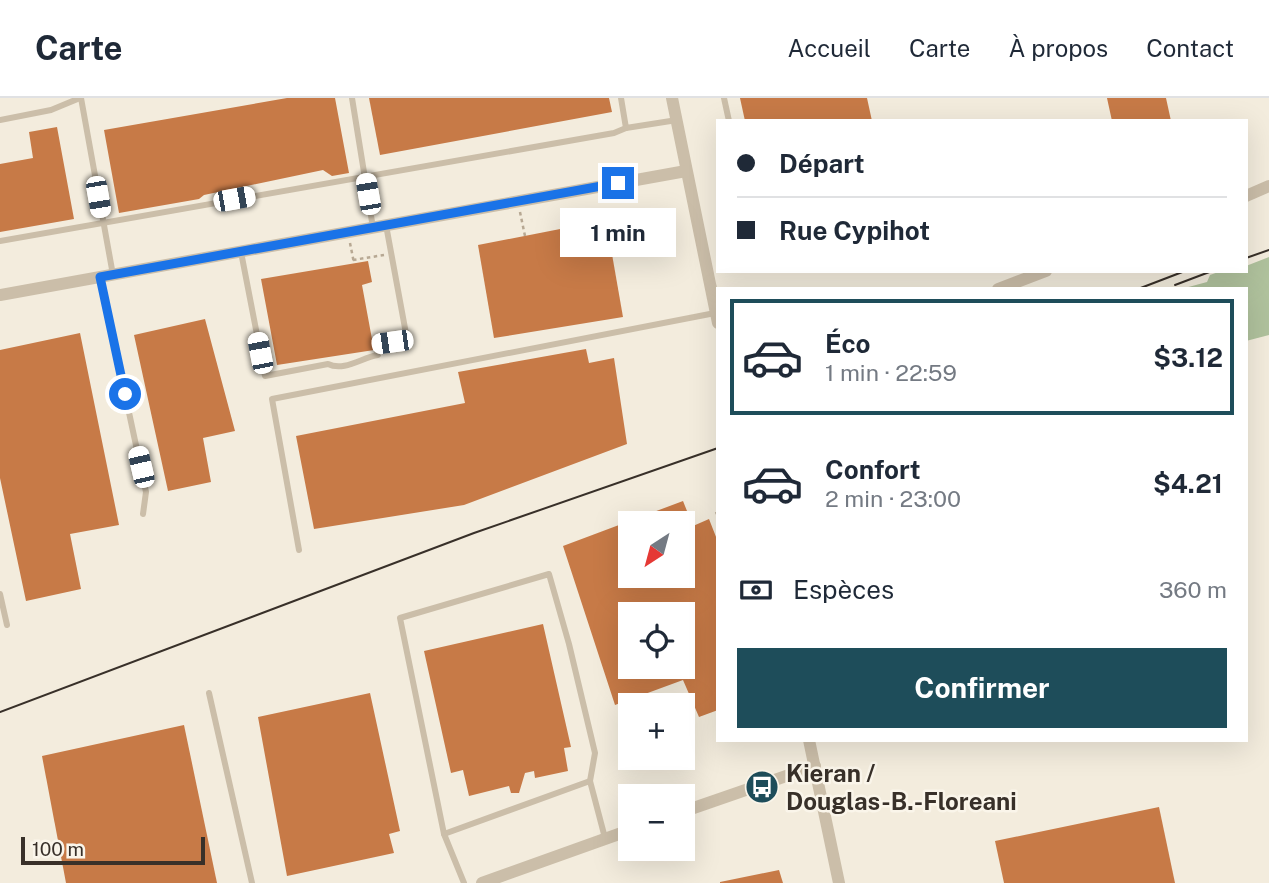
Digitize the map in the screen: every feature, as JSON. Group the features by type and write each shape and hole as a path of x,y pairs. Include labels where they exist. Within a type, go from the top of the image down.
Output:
{"street":[{"path":"672,98 716,318"},
{"path":"0,295 686,171"},
{"path":"1248,195 1269,186"},
{"path":"1003,287 1041,273"},
{"path":"809,742 839,883"},
{"path":"695,808 815,766"},
{"path":"482,883 618,834"}],"lane":[{"path":"0,120 51,110 80,98 103,222 107,276 146,492 143,514"},
{"path":"241,252 265,376 328,364 333,367 361,362 366,357 378,355 376,344 407,339 365,176 352,98"},
{"path":"621,98 626,128"},
{"path":"724,98 729,119"},
{"path":"0,241 677,120"},
{"path":"299,550 272,400 716,318"},
{"path":"464,883 444,834 400,618 549,574 595,752 590,781 606,839"},
{"path":"0,594 7,625"},
{"path":"209,693 252,883"},
{"path":"444,834 590,781"}],"path":[{"path":"520,212 525,236"},
{"path":"349,243 354,262 383,255"}],"green space":[{"path":"1269,257 1269,335 1248,340 1248,287 1188,287 1207,282 1210,275 1216,273 1248,273 1248,265"}],"building":[{"path":"287,98 335,98 349,173 332,176 323,170 204,195 199,199 119,213 104,130"},
{"path":"369,98 609,98 612,112 380,155"},
{"path":"740,98 867,98 872,119 745,119"},
{"path":"1107,98 1166,98 1171,119 1112,119"},
{"path":"57,127 74,219 0,232 0,164 33,158 29,132"},
{"path":"606,220 623,317 494,338 478,245"},
{"path":"368,261 372,282 362,285 374,350 277,365 261,279"},
{"path":"205,319 235,431 203,438 211,482 168,491 134,335"},
{"path":"80,333 119,525 70,534 81,589 26,601 0,478 0,350"},
{"path":"586,349 589,363 614,358 627,444 464,505 314,529 296,436 465,403 458,372"},
{"path":"683,501 687,511 656,511"},
{"path":"709,519 716,537 716,711 699,717 695,708 695,693 689,693 683,680 648,693 618,693 618,704 615,705 563,546 618,525 618,588 695,588 695,525"},
{"path":"543,624 571,747 564,748 568,771 535,778 534,771 525,773 519,793 511,793 509,786 469,796 463,770 451,773 424,651"},
{"path":"370,693 400,831 389,834 394,853 287,876 258,717"},
{"path":"184,725 217,883 66,883 42,756"},
{"path":"1159,807 1175,883 1004,883 995,841"},
{"path":"779,870 783,883 720,883 720,882"}],"tram line":[{"path":"1248,257 1269,250"},
{"path":"1143,287 1180,273"},
{"path":"1175,285 1207,273"},
{"path":"0,712 474,533 716,449"}],"place":[{"name":"Kieran / Douglas-B.-Floreani","path":"762,787"}],"route":[{"path":"125,394 100,277 618,183"}]}
